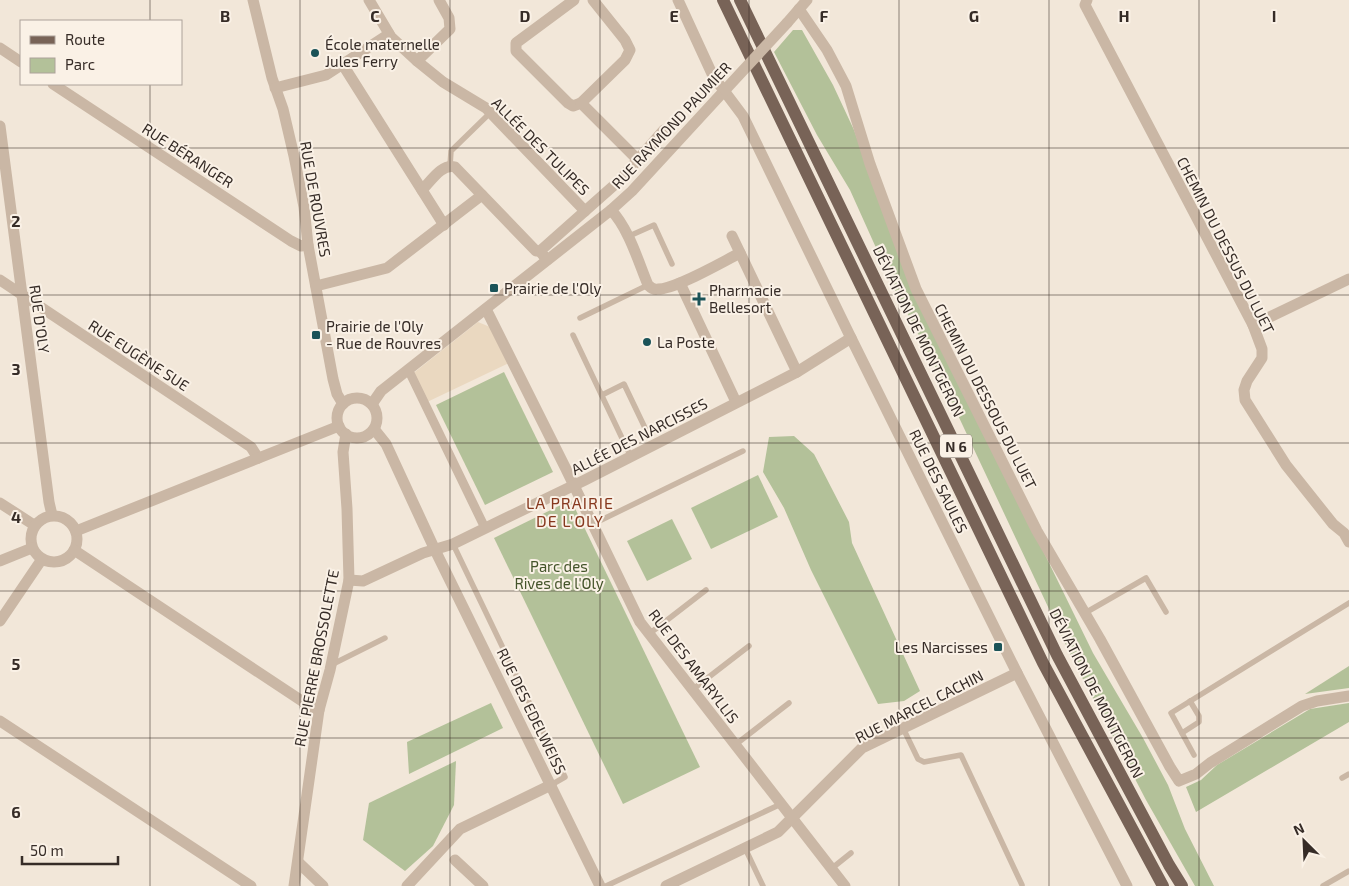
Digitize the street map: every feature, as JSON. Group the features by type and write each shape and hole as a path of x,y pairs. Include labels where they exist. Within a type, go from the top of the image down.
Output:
{"main road":[{"name":"N 6","path":"723,0 1044,663 1163,886"},
{"name":"DÉVIATION DE MONTGERON","path":"740,0 1058,655 1164,857 1182,886"}],"street":[{"name":"RUE DE ROUVRES","path":"252,0 275,88 283,109 294,156 304,207 308,246 333,379 337,394 343,404"},
{"name":"ALLÉE DES TULIPES","path":"369,0 389,34 417,61 443,82 486,108 585,211"},
{"path":"417,61 450,29 449,18 439,0"},
{"path":"574,0 516,43 516,51 568,103 574,106 582,103 625,60 630,50 625,40 593,0"},
{"name":"RUE DES SAULES","path":"678,0 713,76 743,116 1018,673 1127,886"},
{"name":"RUE RAYMOND PAUMIER","path":"544,256 611,210 632,191 808,0"},
{"name":"CHEMIN DU DESSUS DU LUET","path":"1087,0 1085,5 1253,325 1262,349 1262,358 1247,381 1244,390 1245,400 1286,465 1333,524 1347,535"},
{"name":"CHEMIN DU DESSOUS DU LUET","path":"799,9 827,50 846,86 870,164 916,289 1037,532 1085,613 1179,781 1196,774 1210,763 1302,706 1317,701 1349,696"},
{"path":"275,88 326,75 389,34"},
{"path":"0,48 20,61"},
{"path":"343,65 444,224"},
{"name":"RUE BÉRANGER","path":"56,85 291,240 301,246 308,246"},
{"path":"582,103 638,160"},
{"name":"RUE D'OLY","path":"0,126 52,515"},
{"name":"RUE RAYMOND PAUMIER","path":"372,404 381,391 486,309 544,256 585,211 620,180 664,130"},
{"path":"422,190 444,167 455,167 536,251 544,256"},
{"path":"316,286 387,268 482,195"},
{"path":"611,210 616,215 628,237 648,285 651,288 658,290 680,283 740,253"},
{"path":"732,236 797,372"},
{"path":"1253,325 1349,279"},
{"name":"RUE EUGÈNE SUE","path":"0,280 251,447 258,458"},
{"path":"680,283 736,402"},
{"name":"RUE DES AMARYLLIS","path":"486,309 640,622 845,886"},
{"name":"ALLÉE DES NARCISSES","path":"349,580 363,582 423,553 453,544 631,457 797,372 851,338"},
{"path":"408,370 485,528"},
{"path":"354,398 367,400 372,404 376,409 377,416 374,429 361,437 354,437 342,430 338,414 343,404 354,398"},
{"name":"RUE DES EDELWEISS","path":"374,429 386,444 435,550 600,886"},
{"path":"76,532 258,458 342,430"},
{"name":"RUE PIERRE BROSSOLETTE","path":"294,886 319,710 331,665 349,580 342,430"},
{"path":"0,503 34,525"},
{"path":"52,515 67,519 73,524 77,538 74,550 63,560 56,562 42,559 32,548 30,540 34,525 52,515"},
{"path":"0,561 32,548"},
{"path":"74,550 311,707 319,710"},
{"path":"0,621 42,559"},
{"name":"RUE MARCEL CACHIN","path":"666,886 778,832 862,748 1018,673"},
{"path":"0,721 251,886"},
{"path":"406,886 460,829 551,785"},
{"path":"455,860 483,886"},
{"path":"298,862 323,886"}],"lane":[{"path":"450,166 451,151 490,113"},
{"path":"628,237 654,225 672,264"},
{"path":"580,318 648,285"},
{"path":"573,335 631,457"},
{"path":"602,395 624,384 646,430"},
{"path":"593,524 742,451"},
{"path":"453,544 565,777 551,785"},
{"path":"1085,613 1146,578 1166,612"},
{"path":"649,634 706,590"},
{"path":"1194,755 1171,713 1349,603"},
{"path":"331,665 385,638"},
{"path":"692,690 749,646"},
{"path":"1182,733 1199,722 1199,716 1190,701"},
{"path":"735,745 788,703"},
{"path":"903,728 918,759 924,762 961,755 1022,884"},
{"path":"1342,778 1349,774"},
{"path":"606,886 781,804"},
{"path":"745,848 763,886"},
{"path":"831,868 851,853"},
{"path":"1323,886 1349,871"}],"green space":[{"path":"793,30 802,30 833,85 854,130 904,266 1093,653 1168,785 1185,829 1214,886 1195,886 1146,800 1073,660 932,360 895,290 850,190 817,135 774,52"},
{"path":"504,372 553,472 485,505 436,405"},
{"path":"794,436 814,454 849,522 852,543 920,691 904,701 878,704 811,570 784,508 763,472 769,437"},
{"path":"758,475 778,517 711,549 691,508"},
{"name":"Parc des Rives de l'Oly","path":"571,500 700,767 623,804 494,538"},
{"path":"672,519 692,559 647,581 627,541"},
{"path":"1349,666 1349,688 1305,694"},
{"path":"491,703 503,728 409,774 407,742"},
{"path":"1349,703 1349,722 1196,812 1186,787 1201,780 1217,765 1310,709"},
{"path":"456,761 454,805 433,846 405,871 363,840 369,803"}],"shaded area":[{"path":"478,322 490,327 509,363 425,403 411,375"}],"place":[{"name":"École maternelle Jules Ferry","path":"315,53"},
{"name":"Prairie de l'Oly","path":"494,288"},
{"name":"Pharmacie Bellesort","path":"699,299"},
{"name":"Prairie de l'Oly - Rue de Rouvres","path":"316,335"},
{"name":"La Poste","path":"647,342"},
{"name":"Les Narcisses","path":"998,647"}],"district":[{"name":"LA PRAIRIE DE L'OLY","path":"570,511"}]}
